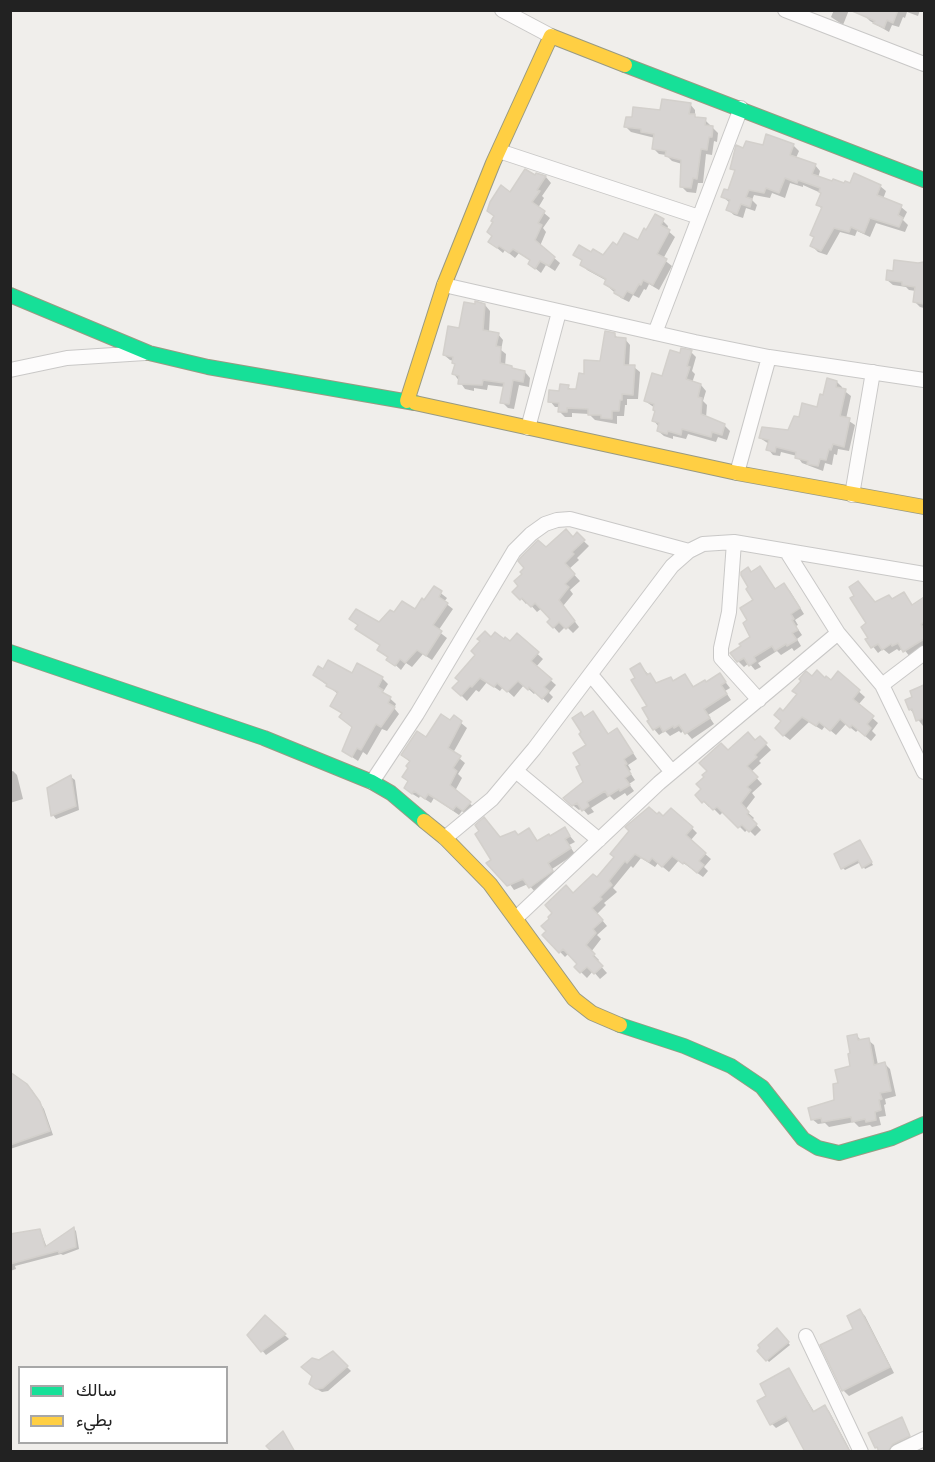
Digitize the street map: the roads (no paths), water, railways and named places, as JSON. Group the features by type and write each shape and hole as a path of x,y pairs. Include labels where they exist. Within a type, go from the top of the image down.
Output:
{"street":[{"path":"502,10 552,36 924,180"},
{"path":"785,10 817,16 924,64"},
{"path":"407,401 444,285 499,151 552,36"},
{"path":"655,333 741,108"},
{"path":"499,151 699,217"},
{"path":"444,285 769,357 924,380"},
{"path":"10,295 149,353 208,367 407,401 737,472 924,507"},
{"path":"528,428 559,312"},
{"path":"10,370 67,358 149,353"},
{"path":"737,472 769,357"},
{"path":"852,495 873,372"},
{"path":"372,782 417,714 514,551 531,534 545,524 570,519 689,550"},
{"path":"734,542 729,612 721,658 759,699"},
{"path":"445,838 492,799 516,771 672,566 689,550 703,544 734,542 924,574"},
{"path":"787,552 838,633 882,685 924,772"},
{"path":"516,918 672,772 838,633"},
{"path":"10,652 264,738 372,782 413,810 445,838 490,884 574,999 592,1013 610,1022 684,1046 731,1066 762,1087 803,1139 818,1148 839,1153 892,1138 924,1124"},
{"path":"882,685 924,653"},
{"path":"591,675 672,772"},
{"path":"516,771 598,840"},
{"path":"806,1336 861,1452"},
{"path":"897,1452 924,1439"}]}
